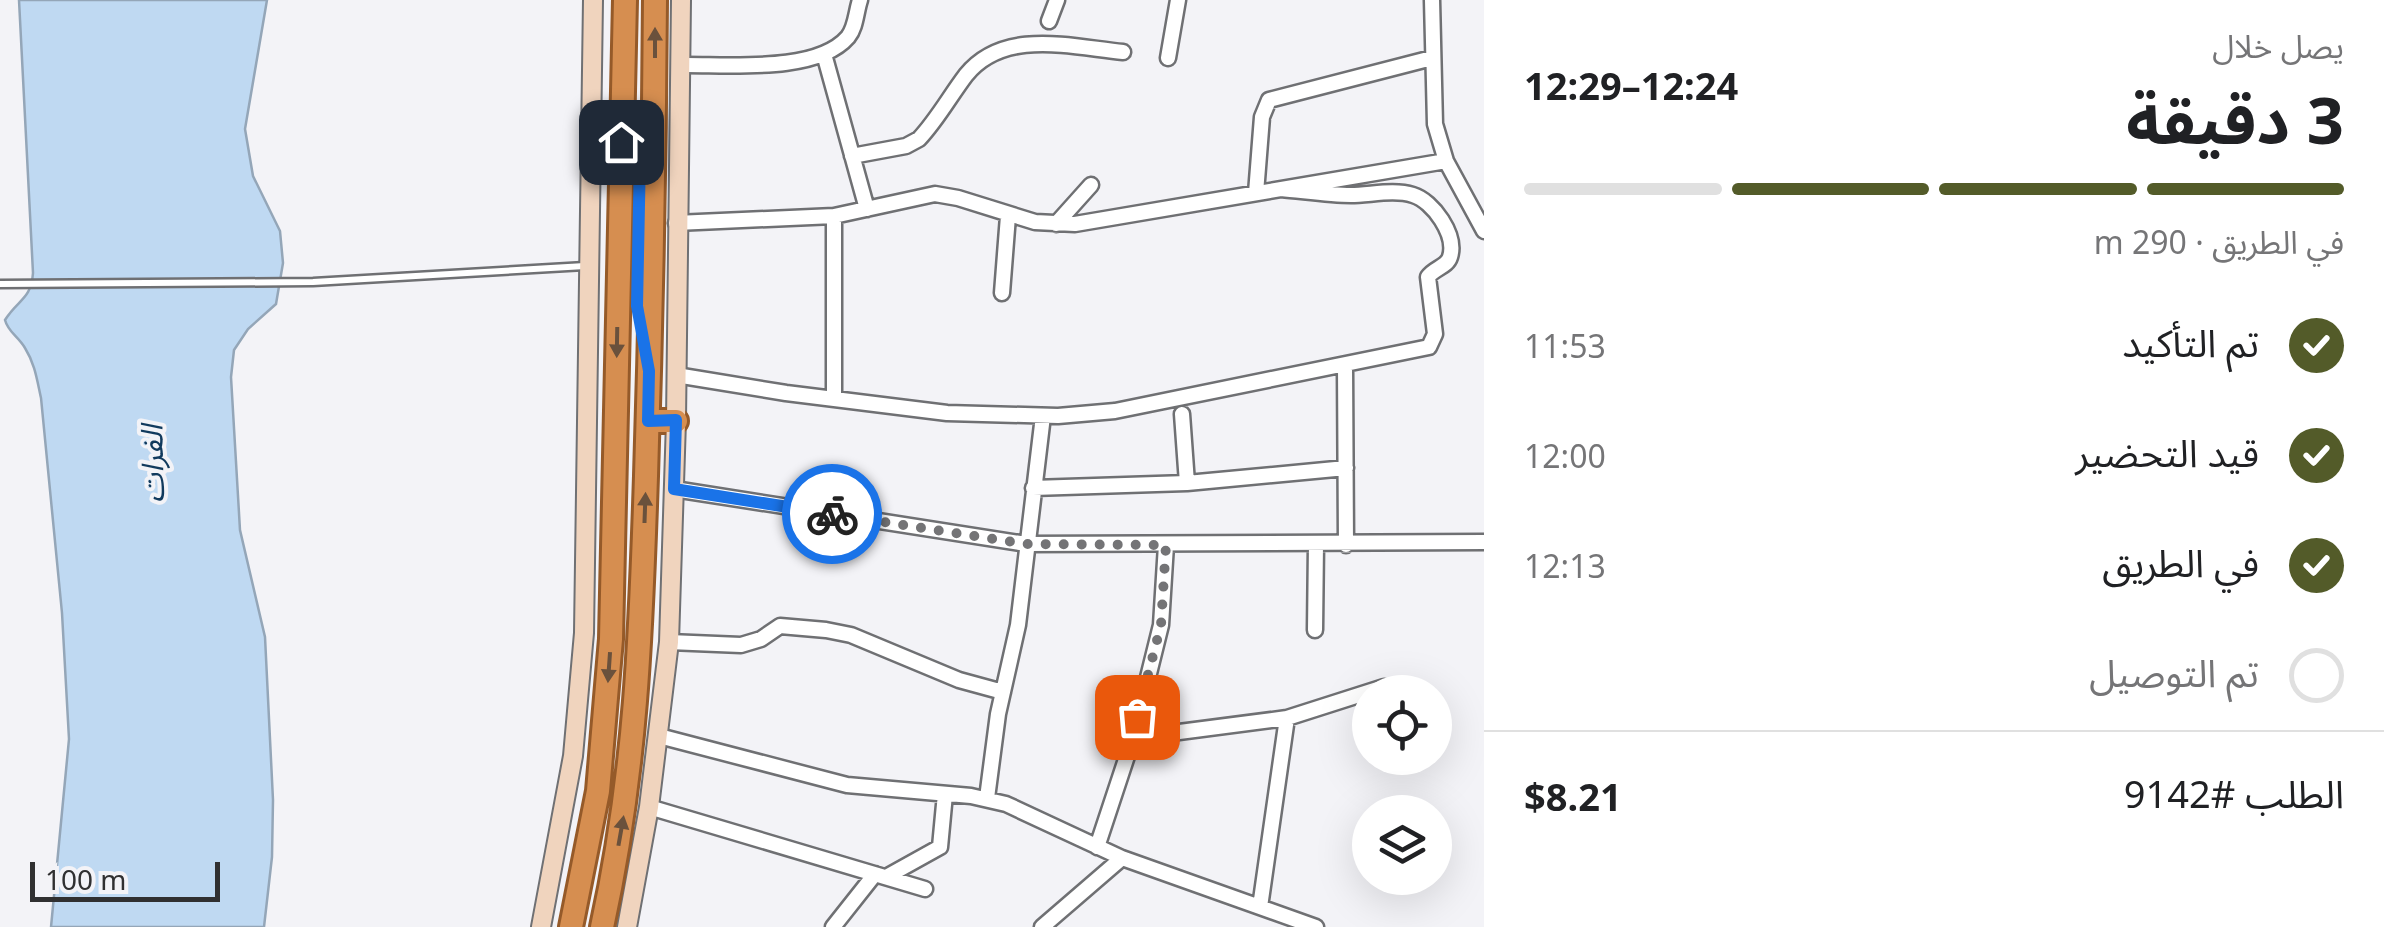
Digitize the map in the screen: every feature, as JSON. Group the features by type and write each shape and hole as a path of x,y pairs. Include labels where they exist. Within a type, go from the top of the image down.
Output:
{"highway":[{"path":"572,927 598,791 611,639 624,0"},
{"path":"635,0 634,89 642,98 654,98"},
{"path":"602,927 627,796 636,718 648,421 656,0"},
{"path":"621,142 632,143 640,154 637,306 649,371"},
{"path":"648,421 676,420"},
{"path":"589,485 614,485"}],"main road":[{"path":"541,927 564,817 580,694 589,485 593,0"},
{"path":"627,927 649,807 669,642 681,0"}],"street":[{"path":"680,64 803,61 824,54 850,35 860,0"},
{"path":"1049,20 1057,0"},
{"path":"1168,58 1178,0"},
{"path":"1432,0 1435,124 1446,161 1477,199 1484,232"},
{"path":"852,156 906,146 918,138 974,66 996,51 1036,44 1123,52"},
{"path":"824,54 868,209"},
{"path":"1256,193 1262,117 1270,100 1432,58"},
{"path":"676,223 834,216 943,194 1008,216 1056,224 1113,220 1446,161"},
{"path":"1056,224 1090,185"},
{"path":"676,374 947,413 1043,416 1115,411 1420,351 1432,343 1428,282 1434,270 1450,258 1448,234 1433,210 1412,194 1340,195 1281,188"},
{"path":"834,216 834,399"},
{"path":"1002,294 1008,216"},
{"path":"1345,366 1346,545"},
{"path":"1182,414 1188,484"},
{"path":"987,798 1003,692 1018,626 1043,416"},
{"path":"1033,488 1188,484 1346,468"},
{"path":"674,489 1026,544 1484,542"},
{"path":"1314,630 1316,544"},
{"path":"1096,847 1133,738 1161,625 1166,545"},
{"path":"669,642 741,645 761,639 780,626 826,630 851,635 934,671 1003,692"},
{"path":"1133,738 1287,718 1352,697"},
{"path":"1260,908 1287,718"},
{"path":"659,736 847,784 987,798 1122,858 1316,927"},
{"path":"832,927 880,876 940,847 945,794"},
{"path":"649,807 924,890"},
{"path":"1042,927 1122,858"}],"lane":[{"path":"0,284 313,282 591,266"}],"water":[{"name":"الفرات","path":"19,0 267,0 245,129 253,176 280,231 283,263 276,304 248,329 234,350 231,377 240,530 265,637 273,800 272,857 264,927 51,927 69,739 62,613 41,398 28,354 5,320 27,294 33,273"}],"way so far":[{"path":"832,514 1026,544 1166,545 1161,625 1137,717"}],"route":[{"path":"621,142 632,143 640,154 637,306 649,371 648,421 676,420 674,489 832,514"}]}
